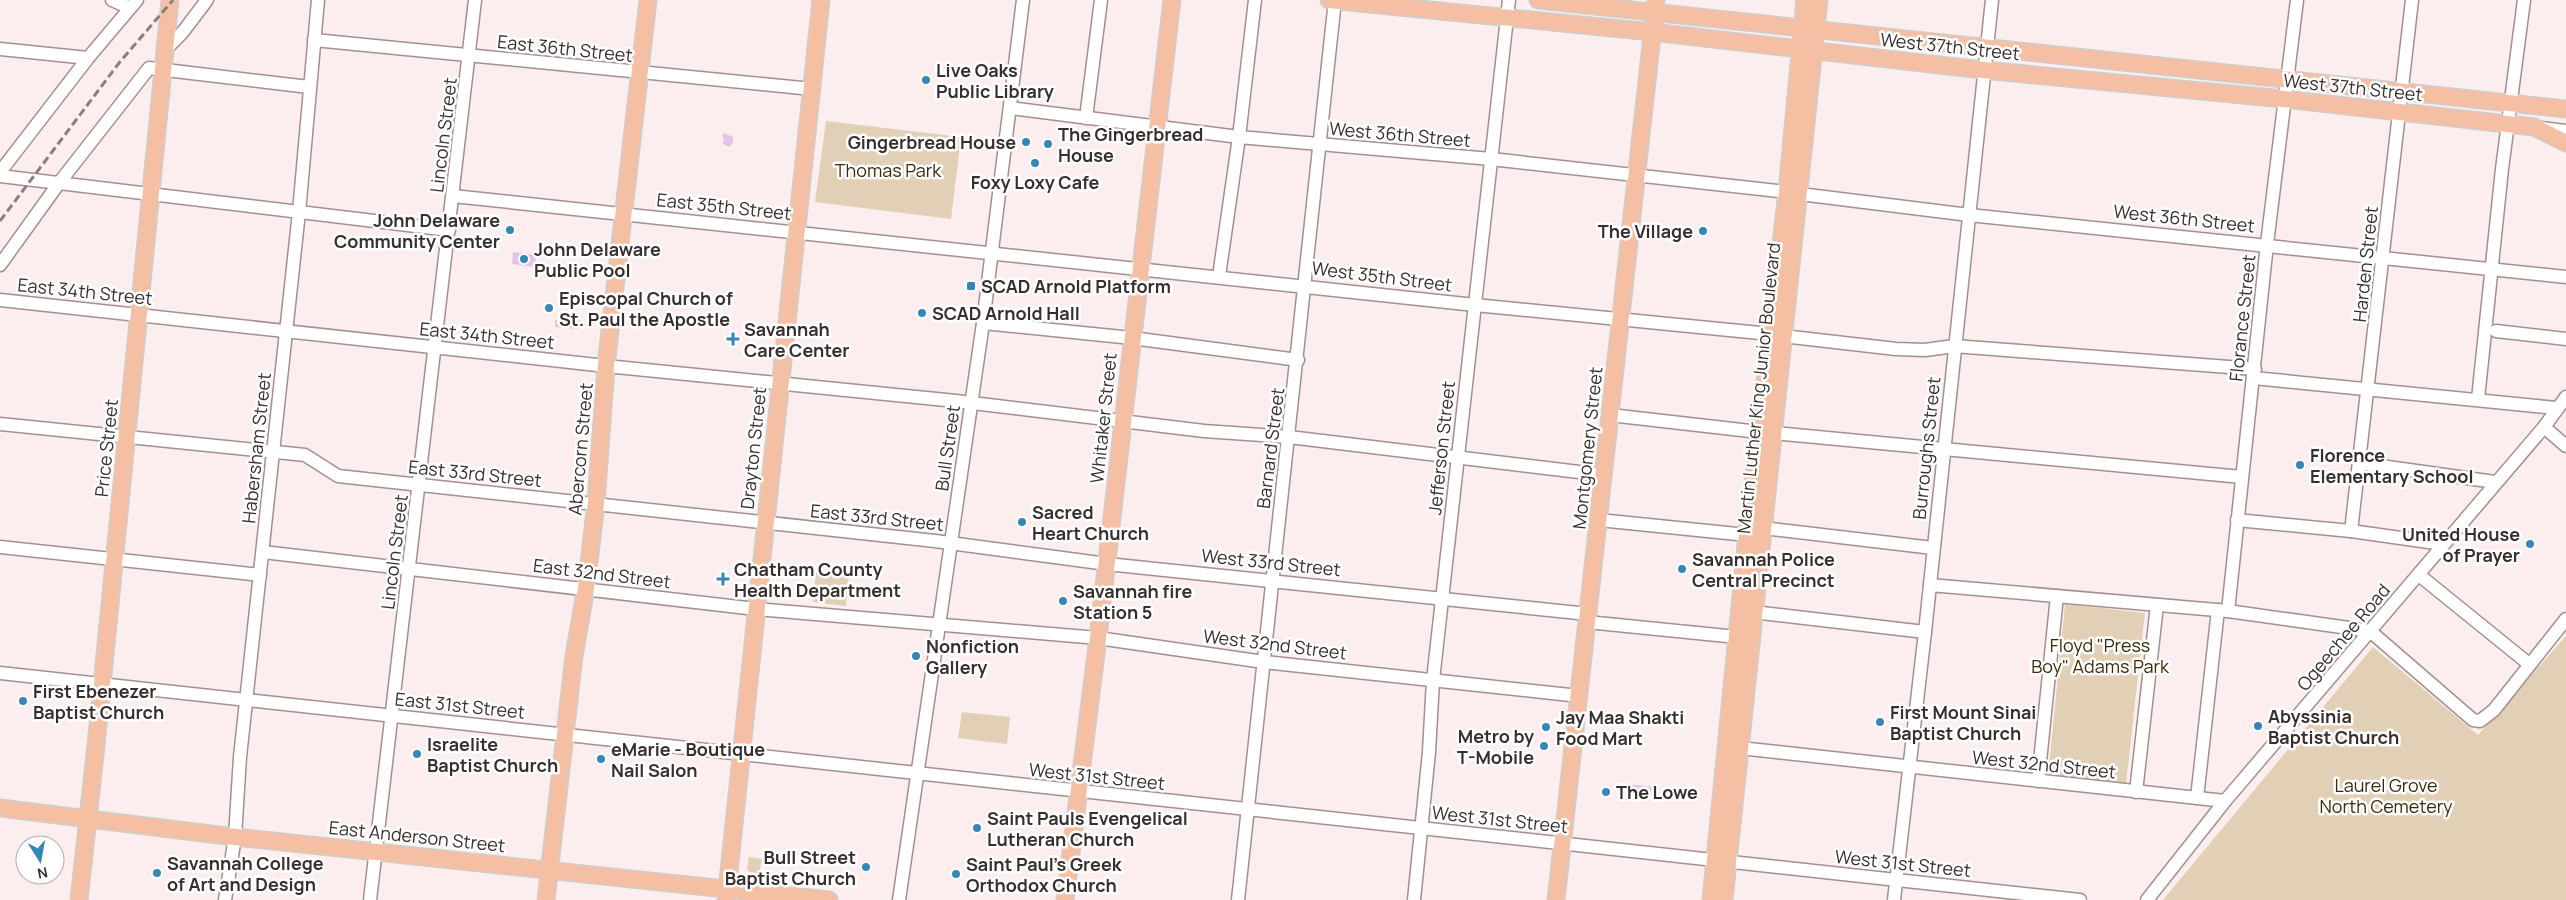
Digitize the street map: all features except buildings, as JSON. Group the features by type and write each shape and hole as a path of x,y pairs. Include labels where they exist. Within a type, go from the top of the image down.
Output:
{"main road":[{"name":"Price Street","path":"79,900 150,194 156,68 166,49 170,0"},
{"name":"Abercorn Street","path":"546,900 574,656 586,588 596,503 606,366 648,0"},
{"name":"Drayton Street","path":"727,895 740,755 821,0"},
{"name":"Whitaker Street","path":"1065,900 1124,422 1132,338 1172,0"},
{"name":"West 37th Street","path":"1333,0 1507,19 1652,32 1983,70 2284,99 2534,127"},
{"name":"West 37th Street","path":"1538,0 1655,7 1809,28 1986,48 2566,108"},
{"name":"Martin Luther King Junior Boulevard","path":"1724,900 1721,861 1737,637 1747,535 1766,433 1793,193 1809,28 1805,0"},
{"name":"Martin Luther King Junior Boulevard","path":"1809,28 1819,0"},
{"name":"Montgomery Street","path":"1556,900 1638,175 1655,7"},
{"path":"2534,127 2566,143"},
{"name":"Martin Luther King Junior Boulevard","path":"1711,900 1721,861 1740,748 1763,528 1766,433"},
{"name":"East Anderson Street","path":"0,808 234,837 549,870 727,895 829,900"}],"street":[{"path":"112,0 134,4"},
{"path":"166,49 182,33 208,0"},
{"name":"Habersham Street","path":"225,900 234,837 262,552 299,212 318,0"},
{"name":"Lincoln Street","path":"370,900 470,56 475,0"},
{"name":"Bull Street","path":"899,900 983,323 990,253 1023,0"},
{"path":"1086,118 1100,0"},
{"path":"1219,276 1239,137 1255,0"},
{"name":"Barnard Street","path":"1238,900 1321,145 1333,0"},
{"name":"Jefferson Street","path":"1414,900 1429,752 1433,680 1509,0"},
{"name":"Burroughs Street","path":"1894,900 1926,632 1954,346 1992,0"},
{"name":"Harden Street","path":"2351,531 2384,257 2400,92 2412,0"},
{"path":"2478,399 2491,269 2524,0"},
{"path":"134,4 88,58 0,174 59,183 449,230"},
{"name":"Florance Street","path":"2197,798 2237,520 2267,244 2276,187 2286,80 2296,6"},
{"name":"East 36th Street","path":"314,40 812,89"},
{"path":"0,49 88,58"},
{"path":"0,265 59,183 156,68 309,87"},
{"name":"West 36th Street","path":"1010,108 1239,137 1491,159 1969,214 2566,277"},
{"name":"West 37th Street","path":"2534,127 2566,131"},
{"name":"East 35th Street","path":"453,196 990,253"},
{"name":"West 35th Street","path":"990,253 1896,349 1925,350 1954,346 2254,373 2368,388 2556,408"},
{"name":"East 34th Street","path":"0,300 606,366 971,403 1124,422 1289,437 1458,459 1604,475"},
{"path":"983,323 1132,338 1298,360"},
{"path":"2496,331 2566,339"},
{"name":"Ogeechee Road","path":"2147,900 2225,801 2495,482 2544,427 2556,408 2566,397"},
{"path":"1610,415 1766,433 2242,477"},
{"name":"East 33rd Street","path":"0,424 305,456 338,476 951,543"},
{"path":"2544,427 2566,446"},
{"path":"2360,463 2495,482"},
{"path":"1599,520 1747,535"},
{"path":"2237,520 2351,531 2443,544"},
{"path":"1763,528 1933,548"},
{"name":"West 33rd Street","path":"951,543 1107,564 1442,598 1737,637"},
{"path":"0,547 260,575"},
{"name":"East 32nd Street","path":"262,552 756,609 938,625"},
{"path":"2419,574 2529,664"},
{"path":"1930,586 2157,604 2370,631 2473,720 2480,721 2494,710 2566,619"},
{"path":"2038,781 2057,596"},
{"path":"2136,792 2157,604"},
{"path":"1753,612 1926,632"},
{"name":"West 32nd Street","path":"938,625 1098,638 1264,662 1579,696"},
{"name":"East 31st Street","path":"0,673 916,774"},
{"name":"West 32nd Street","path":"1740,748 2225,801"},
{"name":"West 31st Street","path":"916,774 2080,900"}],"green space":[{"name":"Thomas Park","path":"826,121 961,137 951,219 815,202"},
{"path":"568,317 580,319 579,329 555,327 555,320 567,322"},
{"path":"816,572 849,574 846,606 813,602"},
{"name":"Floyd \"Press Boy\" Adams Park","path":"2065,604 2145,613 2126,784 2048,777"},
{"name":"Laurel Grove North Cemetery","path":"2566,636 2566,900 2163,900 2373,647 2478,735"},
{"path":"962,712 1010,717 1007,744 958,738"},
{"path":"749,857 762,859 759,874 750,873 747,869"}],"shaded area":[{"path":"724,133 733,137 733,143 729,147 722,143 724,141 722,136"},
{"name":"John Delaware Public Pool","path":"513,252 536,255 535,267 512,264"},
{"path":"1628,784 1654,787 1653,795 1627,793"}],"railway":[{"path":"0,221 119,63 173,0"}],"place":[{"name":"Live Oaks Public Library","path":"926,80"},
{"name":"Gingerbread House","path":"1026,142"},
{"name":"The Gingerbread House","path":"1048,144"},
{"name":"Foxy Loxy Cafe","path":"1035,163"},
{"name":"John Delaware Community Center","path":"510,230"},
{"name":"The Village","path":"1703,231"},
{"name":"John Delaware Public Pool","path":"524,259"},
{"name":"SCAD Arnold Platform","path":"971,286"},
{"name":"Episcopal Church of St. Paul the Apostle","path":"549,308"},
{"name":"SCAD Arnold Hall","path":"922,313"},
{"name":"Savannah Care Center","path":"733,339"},
{"name":"Florence Elementary School","path":"2300,465"},
{"name":"Sacred Heart Church","path":"1022,522"},
{"name":"United House of Prayer","path":"2530,544"},
{"name":"Savannah Police Central Precinct","path":"1682,569"},
{"name":"Chatham County Health Department","path":"723,579"},
{"name":"Savannah fire Station 5","path":"1063,601"},
{"name":"Nonfiction Gallery","path":"916,656"},
{"name":"First Ebenezer Baptist Church","path":"23,701"},
{"name":"First Mount Sinai Baptist Church","path":"1880,722"},
{"name":"Abyssinia Baptist Church","path":"2258,726"},
{"name":"Jay Maa Shakti Food Mart","path":"1546,727"},
{"name":"Metro by T-Mobile","path":"1544,746"},
{"name":"Israelite Baptist Church","path":"417,754"},
{"name":"eMarie - Boutique Nail Salon","path":"601,759"},
{"name":"The Lowe","path":"1606,792"},
{"name":"Saint Pauls Evengelical Lutheran Church","path":"977,828"},
{"name":"Bull Street Baptist Church","path":"866,867"},
{"name":"Savannah College of Art and Design","path":"157,873"},
{"name":"Saint Paul's Greek Orthodox Church","path":"956,874"}]}
